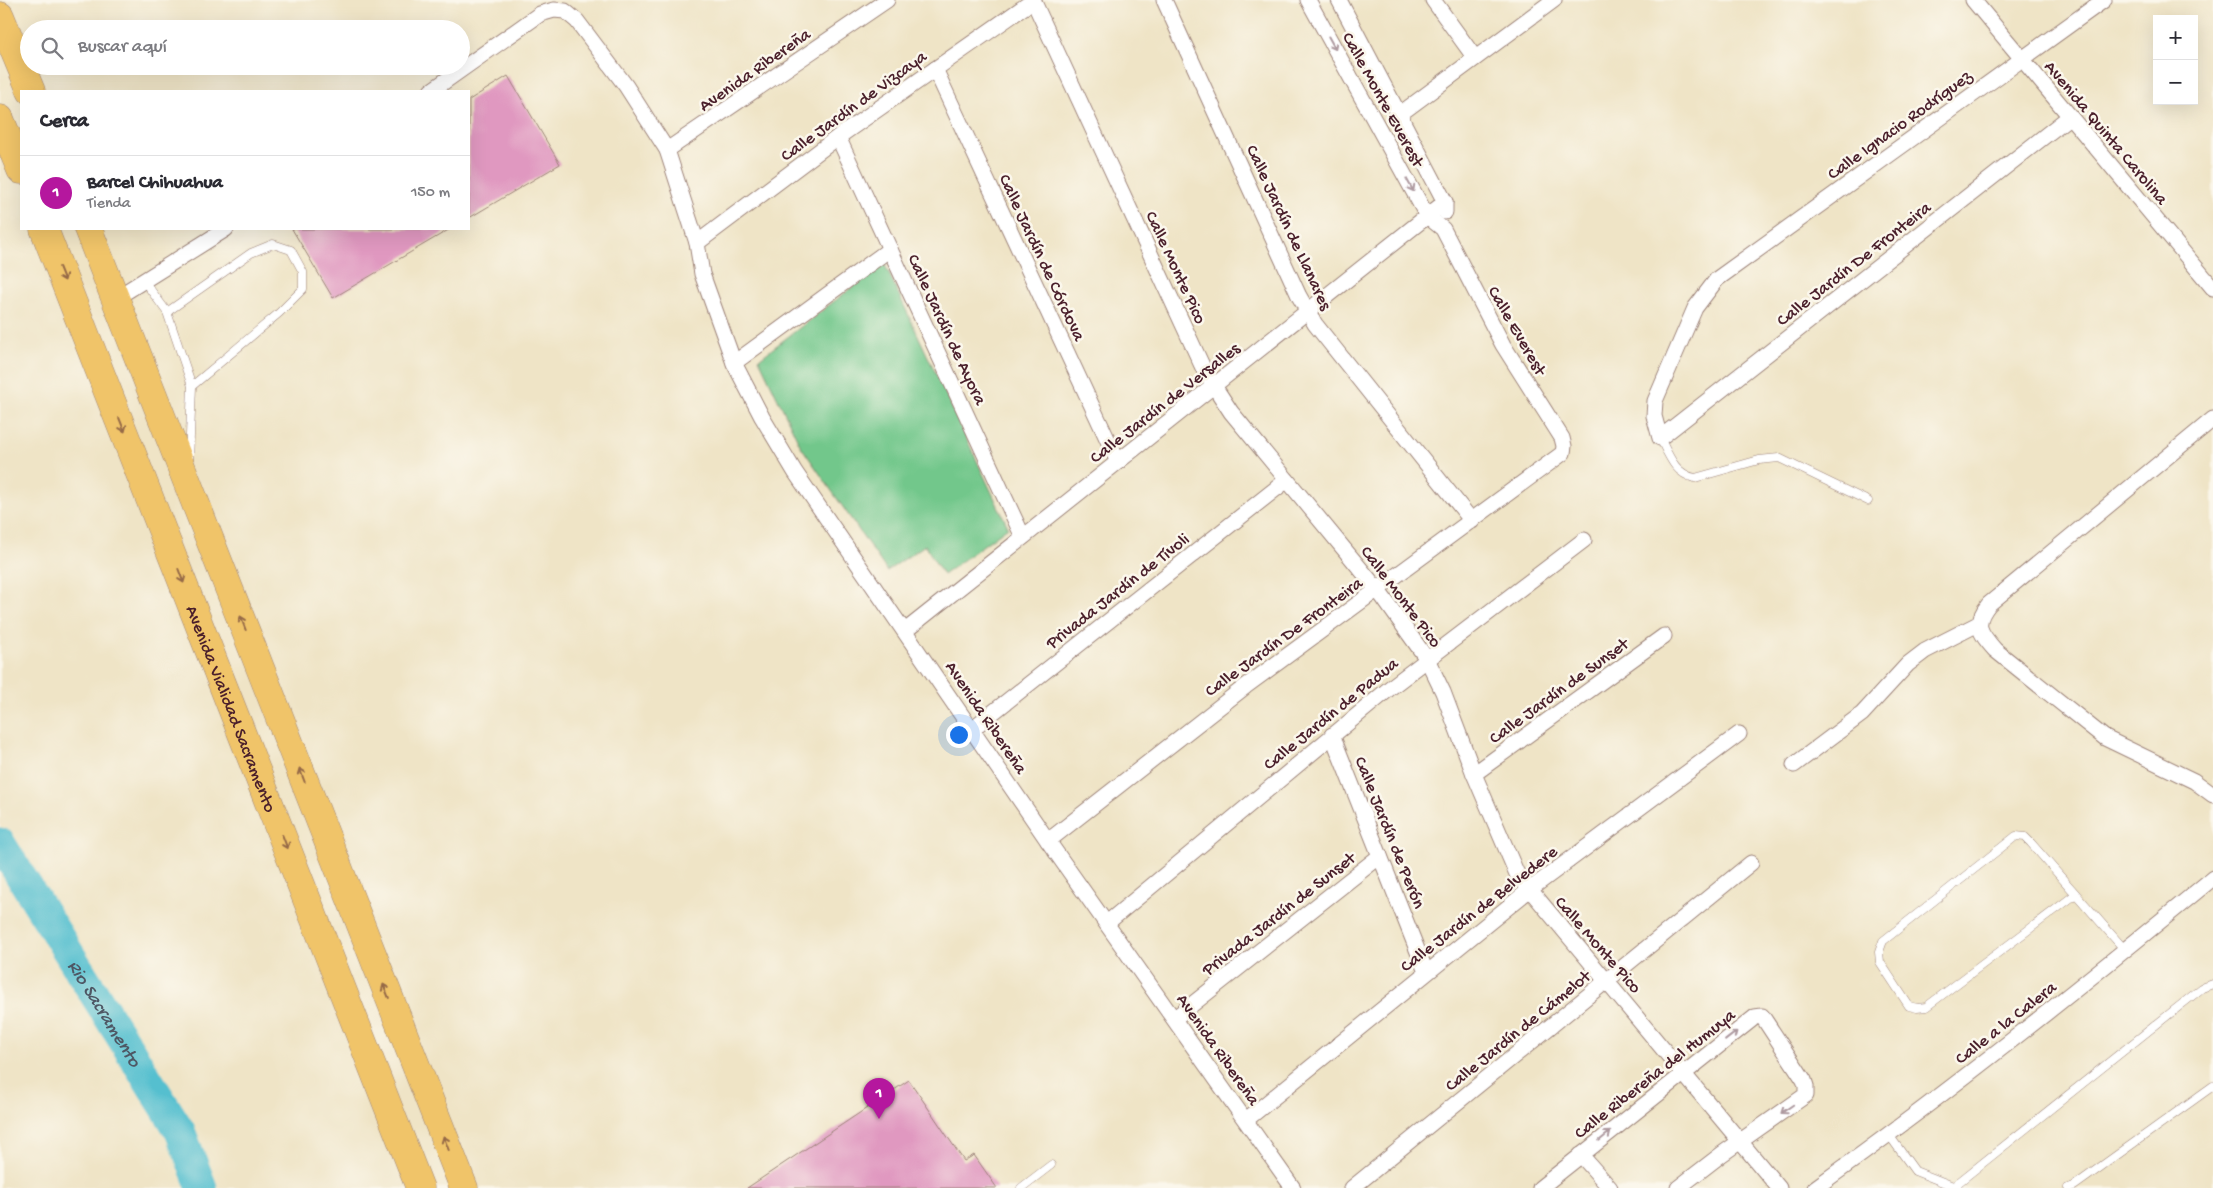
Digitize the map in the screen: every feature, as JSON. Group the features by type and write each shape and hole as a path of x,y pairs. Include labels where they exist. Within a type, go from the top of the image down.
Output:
{"highway":[{"path":"0,16 20,64"},
{"path":"24,75 31,90"},
{"path":"0,120 20,168"},
{"name":"Avenida Vialidad Sacramento","path":"44,230 420,1188"},
{"path":"88,230 464,1188"}],"street":[{"name":"Avenida Ribereña","path":"667,150 887,0"},
{"name":"Calle Jardín de Vizcaya","path":"697,243 838,137 1033,0"},
{"name":"Calle Monte Pico","path":"1033,0 1214,387 1231,412 1377,589 1427,659 1443,692 1506,853 1517,874 1779,1188"},
{"name":"Calle Jardín de Llanares","path":"1164,0 1308,312 1327,340 1472,521"},
{"name":"Calle Monte Everest","path":"1308,0 1427,216"},
{"name":"Calle Monte Everest","path":"1338,0 1445,202"},
{"path":"1433,0 1475,58"},
{"path":"1400,114 1554,0"},
{"name":"Avenida Quinta Carolina","path":"1973,0 2213,288"},
{"name":"Calle Ignacio Rodríguez","path":"1660,438 1654,416 1654,401 1696,308 1717,279 2104,0"},
{"name":"Avenida Ribereña","path":"470,63 540,14 554,10 566,11 578,21 626,86 667,150 697,243 702,274 734,363 762,417 795,472 1048,841 1175,1018 1293,1188"},
{"name":"Calle Jardín de Córdova","path":"935,69 1118,462"},
{"name":"Avenida Ribereña","path":"432,90 454,75"},
{"name":"Calle Jardín De Fronteira","path":"1660,438 2069,117"},
{"name":"Calle Jardín de Ayora","path":"838,137 1023,537"},
{"name":"Calle Jardín de Versalles","path":"905,631 1445,202"},
{"path":"1443,229 1445,202"},
{"name":"Calle Everest","path":"1427,216 1443,229 1503,345 1557,431 1564,446"},
{"path":"116,298 224,230"},
{"path":"734,363 890,249"},
{"path":"2213,418 1989,604 1981,614 1978,624 1983,637 1995,650 2105,738 2194,781 2213,795"},
{"name":"Calle Jardín De Fronteira","path":"1048,841 1194,725 1558,458 1563,453 1564,446"},
{"name":"Privada Jardín de Tívoli","path":"972,729 1287,480"},
{"name":"Calle Jardín de Padua","path":"1107,923 1332,735 1427,659 1584,540"},
{"path":"1794,765 1862,714 1908,664 1925,651 1978,624"},
{"name":"Calle Jardín de Sunset","path":"1474,774 1664,636"},
{"name":"Calle Jardín de Belvedere","path":"1246,1120 1529,890 1739,734"},
{"name":"Calle Jardín de Perón","path":"1332,735 1426,972"},
{"name":"Privada Jardín de Sunset","path":"1175,1018 1380,856"},
{"name":"Calle Jardín de Cámelot","path":"1352,1188 1751,863"},
{"name":"Calle a la Calera","path":"1815,1188 1889,1136 2000,1051 2213,878"},
{"name":"Calle Ribereña del Humuya","path":"1540,1188 1755,1017 1762,1016 1804,1080 1807,1091 1806,1095 1740,1141 1678,1188"},
{"path":"1581,1155 1610,1188"}],"lane":[{"path":"167,312 251,253 273,244 291,250 303,272 303,289 279,313 192,386"},
{"path":"144,281 167,312 192,386 189,484"},
{"path":"1660,438 1674,464 1686,476 1695,478 1759,460 1779,458 1868,501"},
{"path":"2076,894 1926,1006 1917,1008 1909,1006 1880,962 1879,952 1883,941 2016,836 2025,837 2031,843 2076,894 2125,950"},
{"path":"1889,1136 1915,1170 1956,1187 2202,988 2213,984"},
{"path":"2068,1188 2074,1186 2213,1086"},
{"path":"1021,1188 1051,1165"}],"green space":[{"path":"884,263 1008,527 943,575 925,545 887,571 800,445 759,359"}],"building":[{"path":"508,76 560,164 470,217 470,99"},
{"path":"293,230 448,230 333,298"},
{"path":"909,1080 964,1161 974,1155 997,1188 747,1188"}],"waterway":[{"name":"Rio Sacramento","path":"0,843 180,1131 202,1188"}],"place":[{"name":"Barcel Chihuahua","path":"879,1119"}]}
